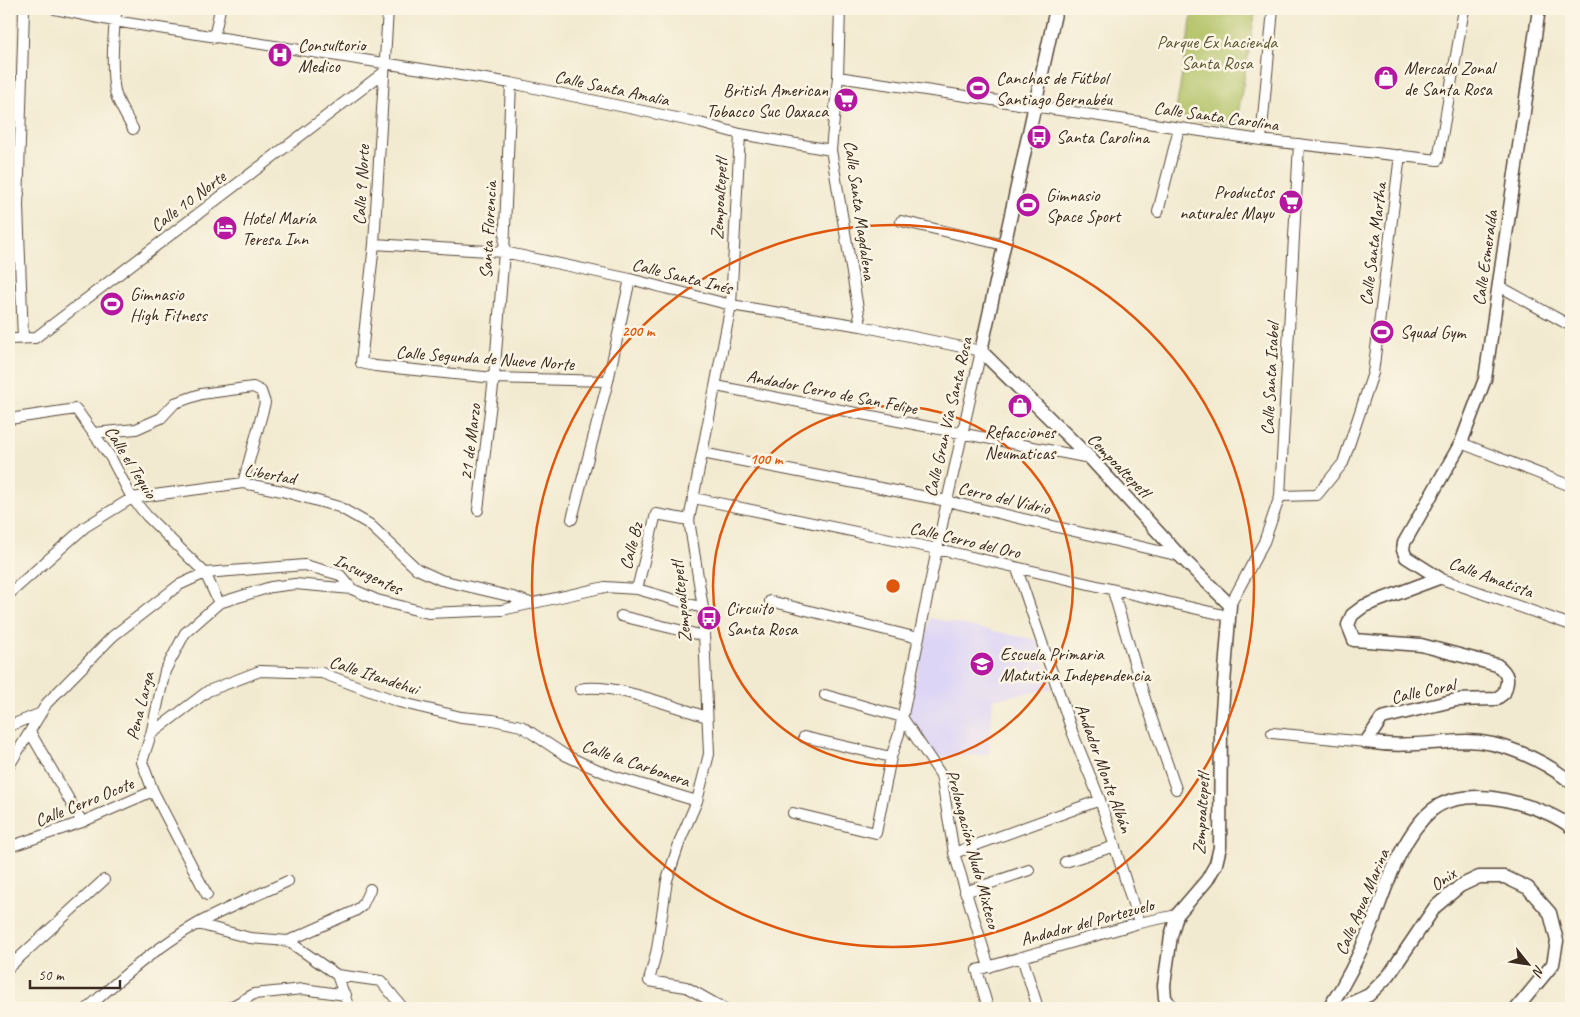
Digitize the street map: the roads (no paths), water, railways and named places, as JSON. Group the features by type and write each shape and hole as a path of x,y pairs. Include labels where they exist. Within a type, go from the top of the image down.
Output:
{"street":[{"path":"22,339 14,193 24,9"},
{"name":"Calle Santa Amalia","path":"55,9 384,68 511,83 700,123 740,134 831,150"},
{"path":"117,9 114,21 114,86 117,98 133,129"},
{"path":"214,38 220,9"},
{"name":"Calle 9 Norte","path":"361,363 374,244 388,9"},
{"name":"Calle Santa Magdalena","path":"840,9 838,78 831,150 861,326"},
{"name":"Calle Gran Vía Santa Rosa","path":"793,814 876,833 961,435 1056,9"},
{"path":"1261,140 1273,9"},
{"name":"Calle Santa Carolina","path":"838,78 1261,140 1438,160 1464,9"},
{"name":"Calle Esmeralda","path":"1403,554 1404,543 1461,443 1485,379 1538,9"},
{"name":"Calle 10 Norte","path":"9,339 35,338 384,68"},
{"name":"Santa Florencia","path":"494,378 504,252 511,83"},
{"path":"1158,212 1179,128"},
{"name":"Zempoaltepetl","path":"723,1008 686,987 649,981 657,949 667,880 681,838 697,801 709,754 703,608 689,520 731,306 740,134"},
{"name":"Calle Santa Isabel","path":"1229,610 1264,542 1280,496 1299,144"},
{"name":"Calle Santa Martha","path":"1280,496 1318,495 1343,463 1372,373 1400,155"},
{"path":"901,221 1004,245"},
{"name":"Calle Santa Inés","path":"374,244 504,252 630,279 731,306 861,326 981,351"},
{"path":"572,519 608,382 630,279"},
{"path":"1499,286 1571,326"},
{"name":"Cempoaltepetl","path":"981,351 1090,458 1229,610"},
{"name":"Calle Segunda de Nueve Norte","path":"361,363 494,378 608,382"},
{"name":"21 de Marzo","path":"478,510 494,378"},
{"name":"Andador Cerro de San Felipe","path":"716,386 961,435 1090,458"},
{"path":"94,433 136,429 161,418 176,403 201,394 253,387 261,391 264,402 243,483"},
{"name":"Calle el Tequio","path":"9,419 76,408 111,458 132,498 147,516 205,573"},
{"path":"1461,443 1571,486"},
{"name":"Cerro del Vidrio","path":"702,452 947,501 1180,556"},
{"name":"Libertad","path":"9,594 85,527 132,498 243,483 282,491 339,507 369,524 417,569 441,580 513,597 531,604"},
{"name":"Calle Cerro del Oro","path":"694,498 937,550 1113,591 1229,610"},
{"name":"Calle Bz","path":"636,589 656,514 689,520"},
{"name":"Calle Amatista","path":"1403,554 1439,578 1571,625"},
{"name":"Insurgentes","path":"9,766 39,714 113,636 178,584 205,573 305,565 340,576 352,589 377,600 428,613 502,610 605,587 636,589 703,608"},
{"name":"Andador Monte Albán","path":"1017,569 1073,734 1100,800 1138,923"},
{"path":"205,573 219,603"},
{"name":"Calle Coral","path":"1366,742 1382,718 1456,700 1496,699 1504,693 1509,680 1505,671 1497,665 1421,645 1354,640 1348,625 1352,615 1364,606 1439,578"},
{"name":"Pena Larga","path":"142,762 151,734 165,671 185,632 219,603 271,587 294,584 352,589"},
{"path":"1113,591 1145,699 1176,789"},
{"path":"770,601 918,638"},
{"name":"Zempoaltepetl","path":"1172,1008 1165,998 1164,985 1177,915 1207,880 1216,864 1220,847 1220,724 1229,610"},
{"path":"621,616 704,636"},
{"name":"Calle Itandehui","path":"151,734 208,691 260,671 289,671 322,673 400,702 461,717 493,720 521,726 565,755"},
{"path":"580,690 591,687 622,692 707,717"},
{"path":"825,695 902,717"},
{"path":"9,726 39,714"},
{"name":"Prolongación Nudo Mixteco","path":"902,717 941,775 954,853 989,966"},
{"path":"30,732 82,822"},
{"path":"1272,733 1392,746 1467,741 1505,746 1559,773 1571,782"},
{"path":"804,737 891,757"},
{"name":"Calle la Carbonera","path":"565,755 613,776 697,801"},
{"name":"Calle Cerro Ocote","path":"9,847 82,822 153,791 142,762"},
{"path":"153,791 207,895"},
{"name":"Calle Agua Marina","path":"1329,1008 1348,978 1395,861 1420,823 1432,809 1456,800 1491,796 1526,804 1564,821 1571,827"},
{"path":"954,853 1100,800"},
{"path":"1066,862 1115,846"},
{"path":"965,892 1029,870"},
{"name":"Onix","path":"1340,1008 1369,995 1388,976 1436,907 1460,886 1479,877 1505,877 1528,888 1550,914 1557,941 1553,964 1517,1008"},
{"path":"9,967 104,880"},
{"path":"88,1008 118,979 152,952 198,924 288,881"},
{"path":"198,924 250,938 288,941 355,911 362,906 370,889"},
{"name":"Andador del Portezuelo","path":"988,1008 977,970 1138,923 1177,915"},
{"path":"288,941 337,975 381,981 403,1008"},
{"path":"1022,957 1038,1008"},
{"path":"337,975 346,995 349,1008"},
{"path":"229,1008 254,994 303,989 346,995"}],"place":[{"name":"Consultorio Medico","path":"280,55"},
{"name":"Mercado Zonal de Santa Rosa","path":"1386,78"},
{"name":"Canchas de Fútbol Santiago Bernabéu","path":"978,88"},
{"name":"British American Tobacco Suc Oaxaca","path":"846,100"},
{"name":"Santa Carolina","path":"1039,137"},
{"name":"Productos naturales Mayu","path":"1291,202"},
{"name":"Gimnasio Space Sport","path":"1028,205"},
{"name":"Hotel María Teresa Inn","path":"225,228"},
{"name":"Gimnasio High Fitness","path":"112,304"},
{"name":"Squad Gym","path":"1382,332"},
{"name":"Refacciones Neumaticas","path":"1020,406"},
{"name":"Circuito Santa Rosa","path":"709,618"},
{"name":"Escuela Primaria Matutina Independencia","path":"982,664"}],"park label":[{"name":"Parque Ex hacienda Santa Rosa","path":"1217,52"}]}
